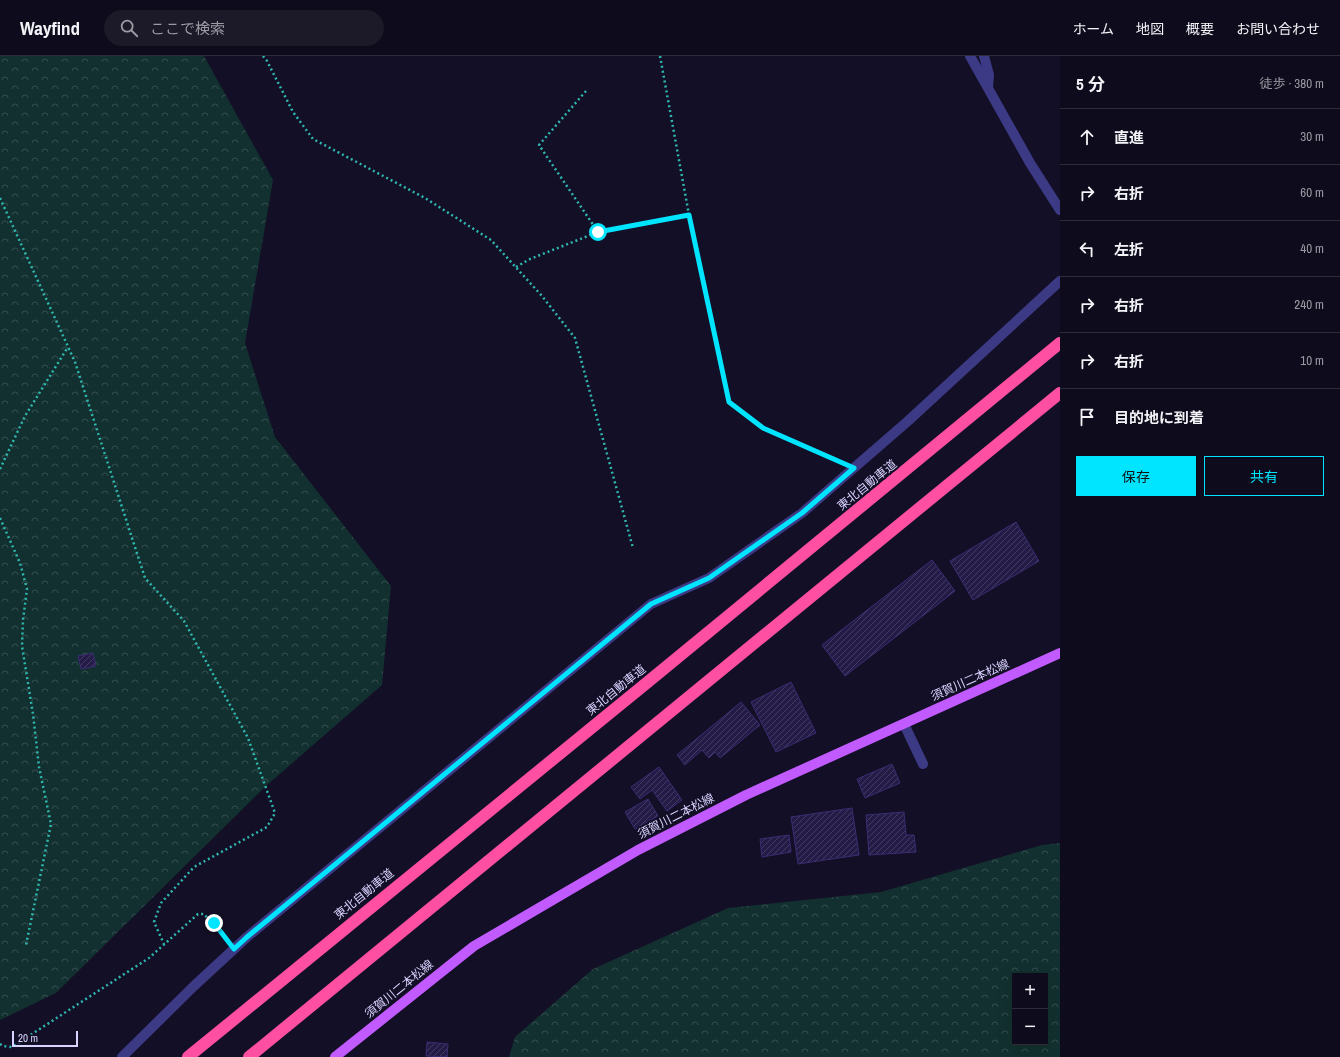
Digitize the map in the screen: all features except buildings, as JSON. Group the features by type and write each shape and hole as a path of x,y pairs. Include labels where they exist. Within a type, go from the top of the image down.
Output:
{"highway":[{"name":"東北自動車道","path":"188,1057 643,686 1060,343"},
{"path":"249,1057 1060,393"}],"main road":[{"name":"須賀川二本松線","path":"335,1057 474,946 624,858 746,795 1060,654"}],"street":[{"path":"970,56 1030,163 1060,210"},
{"path":"984,56 989,75 988,87"},
{"path":"122,1057 234,949 651,604 709,578 802,513 908,421 1060,281"},
{"path":"904,724 923,764"}],"path":[{"path":"263,56 293,112 313,139 425,198 491,240 542,296 575,338 633,548"},
{"path":"660,56 689,215 729,402 763,428 854,468"},
{"path":"586,90 539,145 598,232"},
{"path":"0,198 75,362 145,578 184,621 248,738 275,813 267,827 194,867 161,903 154,922 164,944"},
{"path":"516,267 598,232 689,215"},
{"path":"0,469 25,416 68,346"},
{"path":"0,518 20,563 27,589 22,646 34,714 39,767 51,824 26,945"},
{"path":"0,1044 3,1046 12,1047 149,958 198,914 204,914 234,949"}],"green space":[{"path":"0,56 204,56 273,180 245,343 275,437 391,586 382,685 266,786 56,993 0,1020"},
{"path":"1060,843 1060,1057 509,1057 515,1037 593,969 728,908 881,892 1042,845"}],"route":[{"path":"214,923 234,949 651,604 709,578 757,546 802,513 854,468 763,428 729,402 689,215 598,232"}]}
